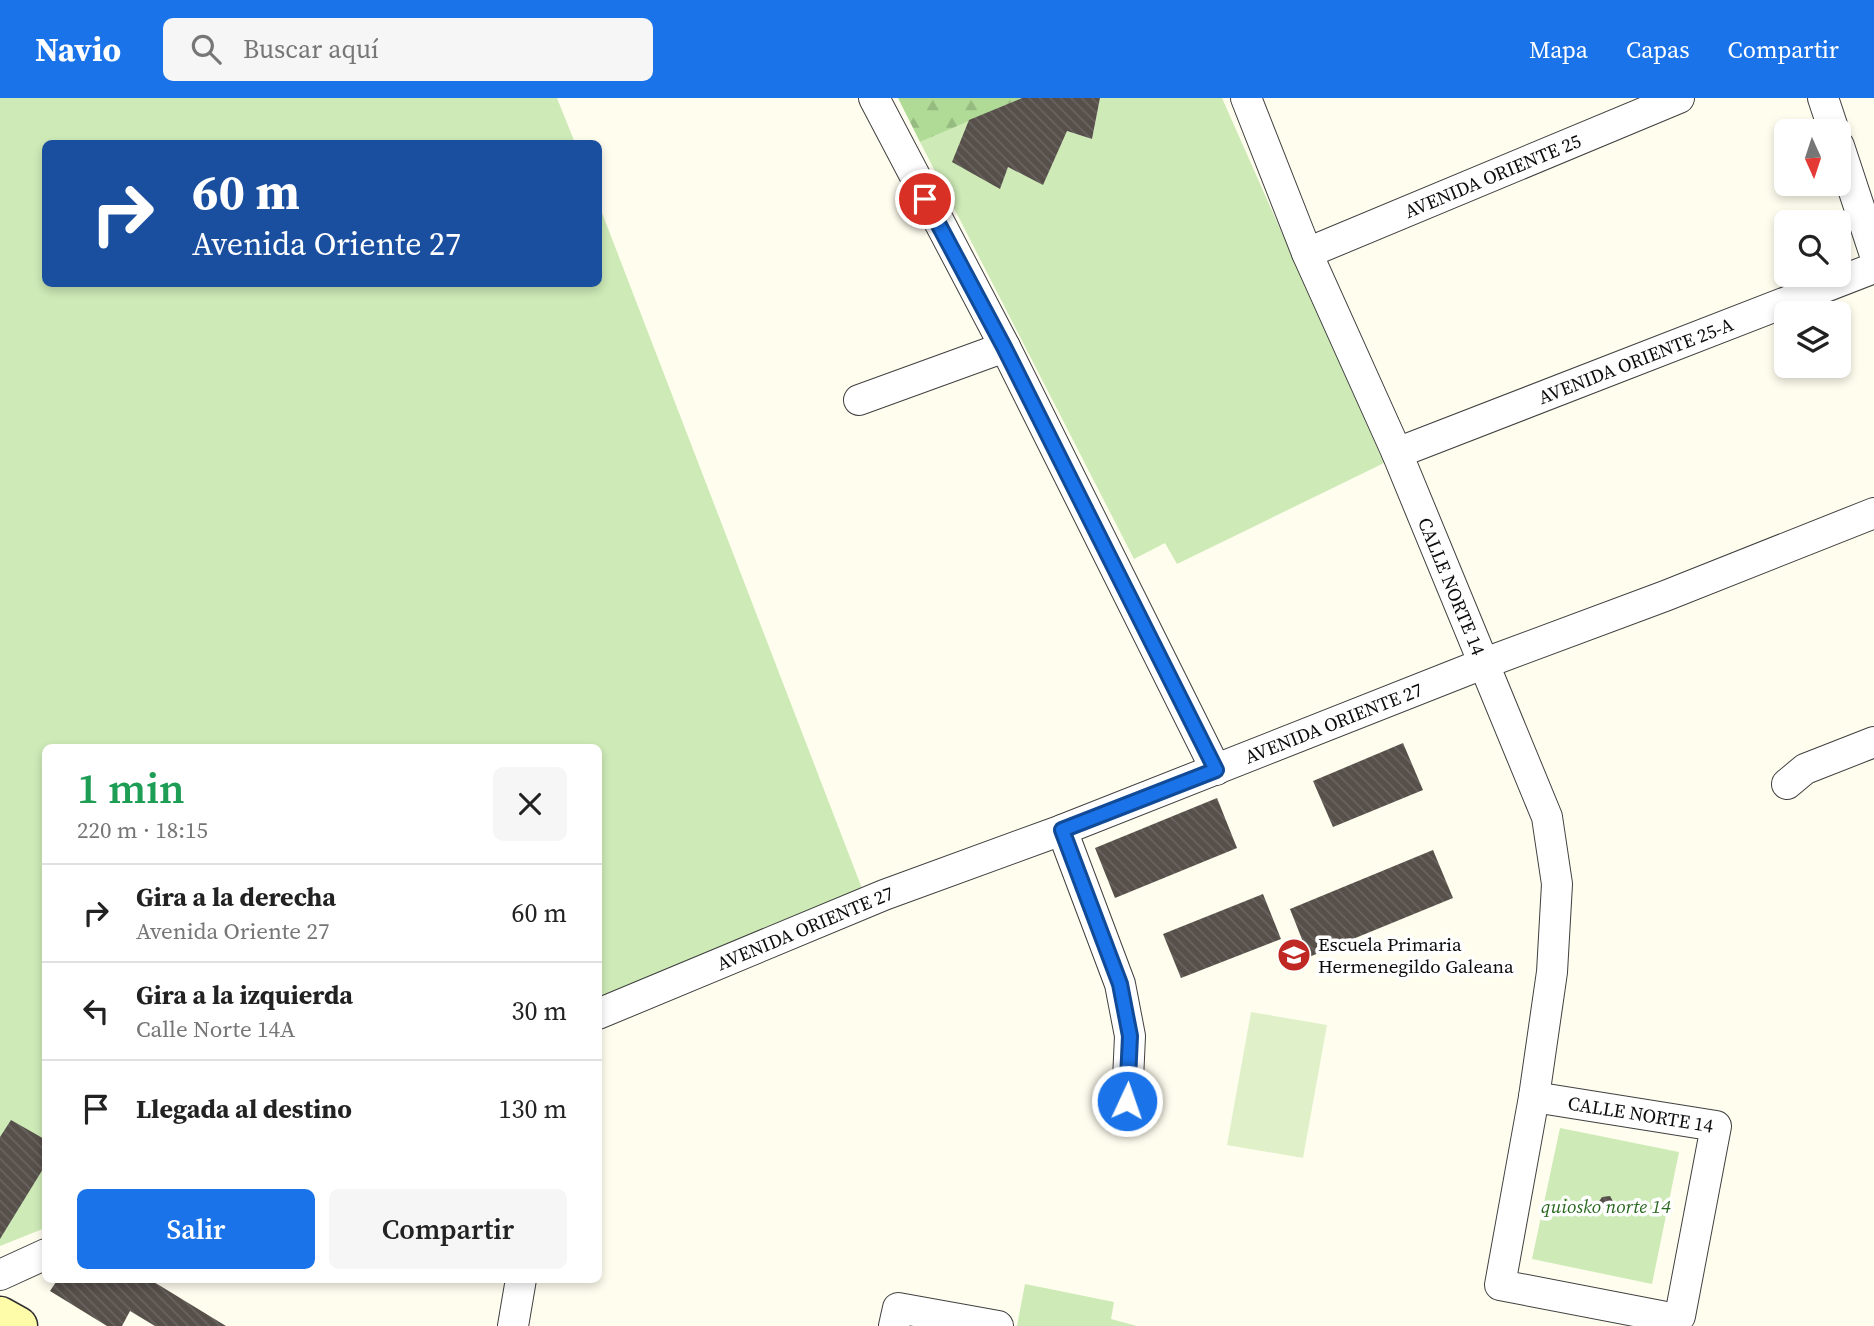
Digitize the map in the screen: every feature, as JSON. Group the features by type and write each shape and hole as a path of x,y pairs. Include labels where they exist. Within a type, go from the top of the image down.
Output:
{"main road":[{"path":"0,1316 18,1326"}],"street":[{"path":"874,98 1004,347 1216,770"},
{"name":"CALLE NORTE 14","path":"1246,98 1307,253 1397,453 1547,817 1557,884 1552,972 1534,1097 1500,1285 1670,1322 1680,1316 1716,1126 1534,1097"},
{"name":"AVENIDA ORIENTE 25","path":"1307,253 1679,98"},
{"path":"1823,98 1830,119"},
{"path":"1852,185 1874,252"},
{"name":"AVENIDA ORIENTE 25-A","path":"1397,453 1874,268"},
{"path":"859,400 1004,347"},
{"name":"AVENIDA ORIENTE 27","path":"602,1012 884,895 1062,830 1874,513"},
{"path":"1787,784 1805,769 1874,742"},
{"path":"1062,830 1120,984 1130,1036 1127,1101"},
{"path":"0,1275 42,1256"},
{"path":"513,1326 520,1283"},
{"path":"894,1326 898,1308 998,1326"}],"green space":[{"path":"0,98 557,98 574,140 42,140 42,287 602,287 602,213 863,891 602,999 602,744 42,744 42,1229 0,1246"},
{"path":"898,98 1022,98 920,142"},
{"path":"1100,98 1222,98 1384,463 1177,564 1165,543 1134,559 920,142 969,120 1000,188 1008,167 1043,184 1067,131 1092,139"},
{"path":"1251,1012 1327,1025 1303,1158 1227,1145"},
{"name":"quiosko norte 14","path":"1560,1128 1679,1152 1652,1284 1532,1259"},
{"path":"1025,1284 1114,1302 1111,1319 1137,1326 1017,1326"}],"building":[{"path":"1022,98 1100,98 1092,139 1067,131 1043,185 1008,167 1000,189 952,162 969,120"},
{"path":"1403,743 1423,790 1333,827 1313,781"},
{"path":"1217,798 1237,848 1115,898 1095,848"},
{"path":"1433,850 1453,898 1309,957 1290,909"},
{"path":"1263,894 1281,939 1181,978 1163,934"},
{"path":"11,1120 42,1138 42,1171 0,1239 0,1137"},
{"path":"1610,1196 1614,1203 1610,1209 1602,1209 1598,1203 1602,1197"},
{"path":"55,1283 156,1283 226,1326 155,1326 130,1311 122,1326 107,1326 50,1291"}],"place":[{"name":"Escuela Primaria Hermenegildo Galeana","path":"1294,955"}],"route":[{"path":"925,199 1004,347 1216,770 1062,830 1120,984 1130,1036 1127,1101"}]}
